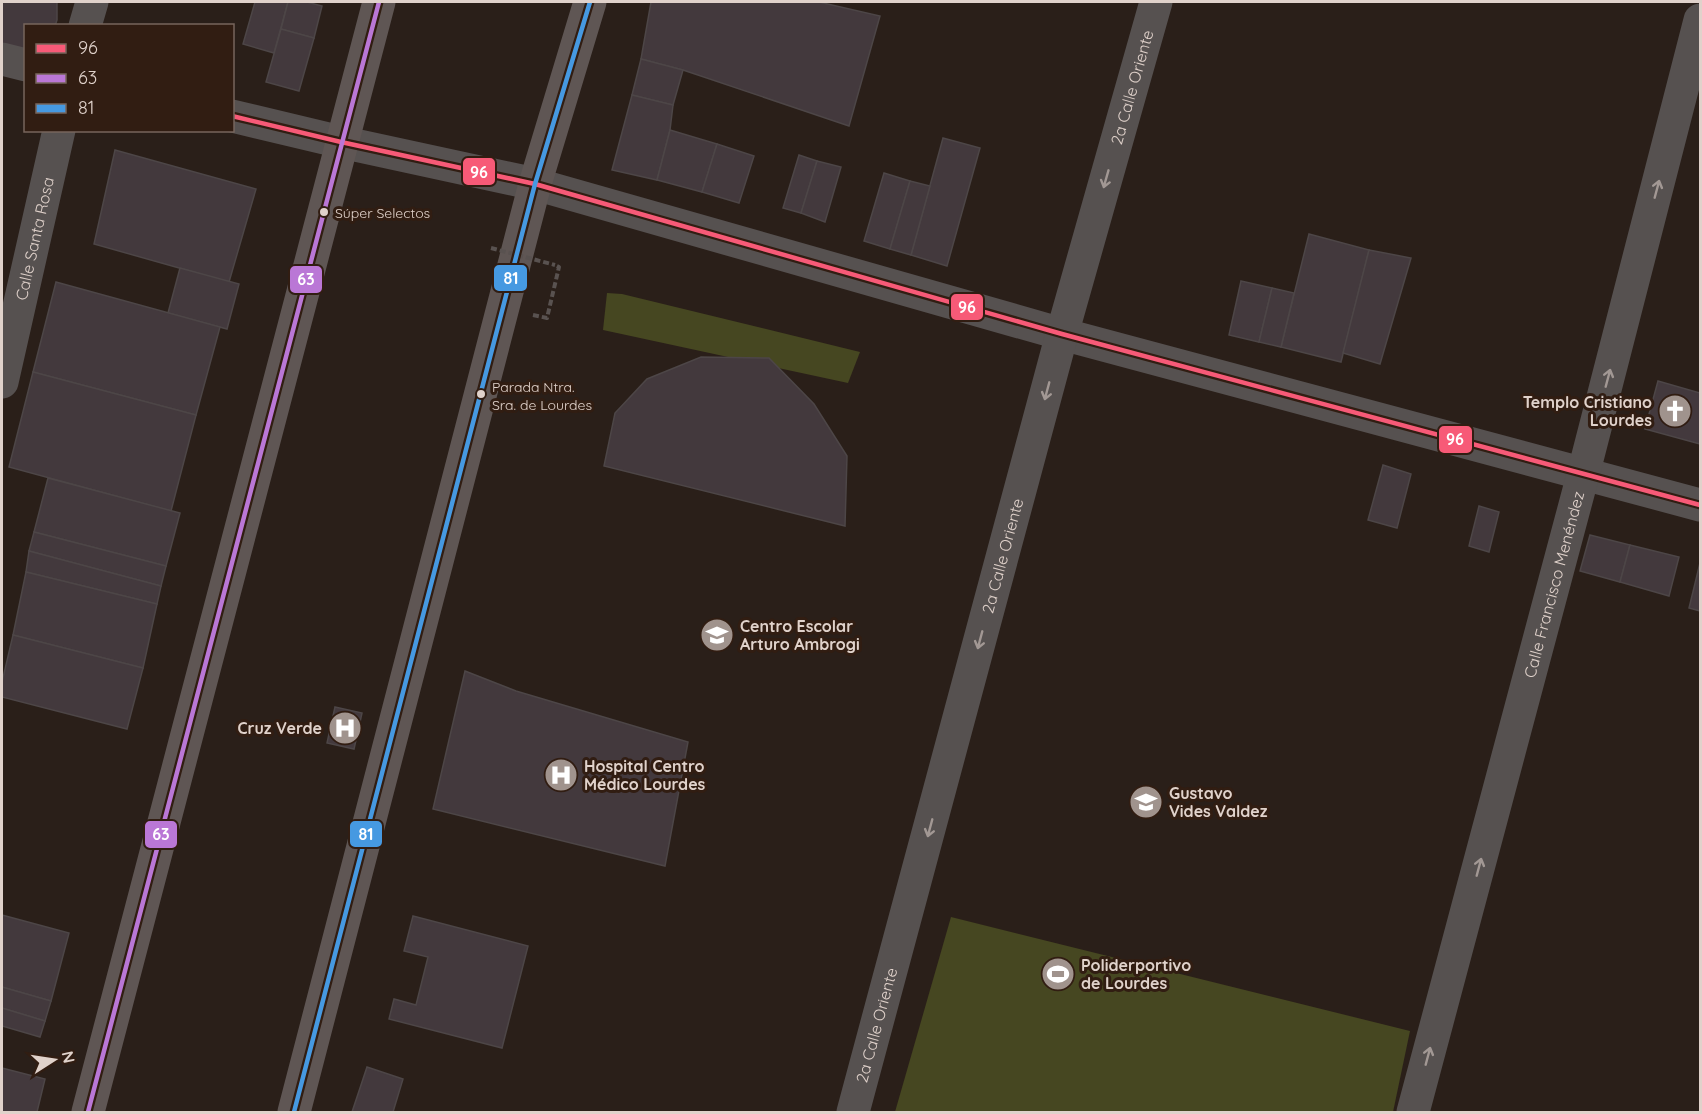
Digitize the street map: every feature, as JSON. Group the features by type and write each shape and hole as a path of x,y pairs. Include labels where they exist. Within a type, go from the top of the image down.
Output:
{"highway":[{"path":"88,1113 379,2"},
{"path":"294,1113 535,184 590,2"}],"street":[{"path":"86,24 92,2"},
{"name":"2a Calle Oriente","path":"853,1113 1062,334 1156,2"},
{"name":"Calle Francisco Menéndez","path":"1413,1113 1583,475 1701,20"},
{"path":"2,59 24,64"},
{"path":"234,116 535,184 1062,334 1701,505"},
{"name":"Calle Santa Rosa","path":"2,382 59,132"}],"path":[{"path":"491,248 559,267 547,318"}],"shaded area":[{"path":"607,293 622,294 860,352 848,383 603,330"},
{"name":"Poliderportivo de Lourdes","path":"951,917 1410,1031 1393,1112 895,1112"}],"building":[{"path":"2,2 57,2 56,24 24,24 24,58 2,53"},
{"path":"255,2 288,2 274,53 243,44"},
{"path":"288,2 307,2 322,6 314,38 281,29"},
{"path":"651,2 819,2 880,16 849,126 683,70 641,59"},
{"path":"281,29 314,38 299,91 266,82"},
{"path":"641,59 683,70 673,105 632,95"},
{"path":"632,95 673,105 670,130 657,180 612,170"},
{"path":"670,130 717,144 702,192 657,180"},
{"path":"943,138 980,148 947,266 911,255"},
{"path":"717,144 754,156 739,203 702,192"},
{"path":"115,150 256,189 229,282 94,244"},
{"path":"799,155 817,161 801,213 783,208"},
{"path":"817,161 841,167 825,222 801,213"},
{"path":"884,173 910,181 890,249 864,241"},
{"path":"910,181 930,186 911,255 890,249"},
{"path":"1309,234 1369,250 1341,362 1281,347"},
{"path":"1369,250 1411,258 1380,364 1343,353"},
{"path":"180,268 239,284 227,329 168,313"},
{"path":"1241,281 1272,288 1259,342 1229,335"},
{"path":"56,282 220,327 196,415 33,372"},
{"path":"1272,288 1294,293 1281,347 1259,342"},
{"path":"701,357 769,358 814,404 847,456 845,526 604,466 615,413 647,379"},
{"path":"33,372 196,415 171,511 9,467"},
{"name":"Templo Cristiano Lourdes","path":"1658,381 1700,393 1700,444 1645,429"},
{"path":"1383,465 1411,474 1397,528 1368,520"},
{"path":"48,478 180,513 166,566 34,532"},
{"path":"1479,506 1499,512 1489,552 1469,546"},
{"path":"34,532 166,566 161,586 29,551"},
{"path":"1590,535 1630,545 1620,582 1580,571"},
{"path":"1630,545 1679,557 1669,596 1620,582"},
{"path":"29,551 161,586 157,604 26,572"},
{"path":"1700,563 1700,611 1689,608"},
{"path":"26,572 157,604 143,668 13,635"},
{"path":"13,635 143,668 127,729 2,697 2,682"},
{"name":"Hospital Centro Médico Lourdes","path":"465,671 516,691 688,742 665,866 433,809"},
{"name":"Cruz Verde","path":"335,707 362,713 354,749 327,743"},
{"path":"2,915 69,933 51,1001 2,987"},
{"path":"413,916 528,946 502,1048 389,1019 394,999 416,1005 428,957 404,951"},
{"path":"2,987 51,1001 45,1021 2,1008"},
{"path":"2,1008 45,1021 40,1037 2,1026"},
{"path":"367,1067 403,1079 393,1112 352,1112"},
{"path":"2,1068 45,1079 37,1112 2,1112"}],"transit line":[{"name":"63","path":"88,1112 379,2"},
{"name":"81","path":"294,1112 535,184 590,2"},
{"name":"96","path":"234,116 535,184 1062,334 1700,505"}],"place":[{"name":"Súper Selectos","path":"324,212"},
{"name":"Parada Ntra. Sra. de Lourdes","path":"481,394"},
{"name":"Templo Cristiano Lourdes","path":"1675,411"},
{"name":"Centro Escolar Arturo Ambrogi","path":"717,635"},
{"name":"Cruz Verde","path":"345,728"},
{"name":"Hospital Centro Médico Lourdes","path":"561,775"},
{"name":"Gustavo Vides Valdez","path":"1146,802"},
{"name":"Poliderportivo de Lourdes","path":"1058,974"}]}
